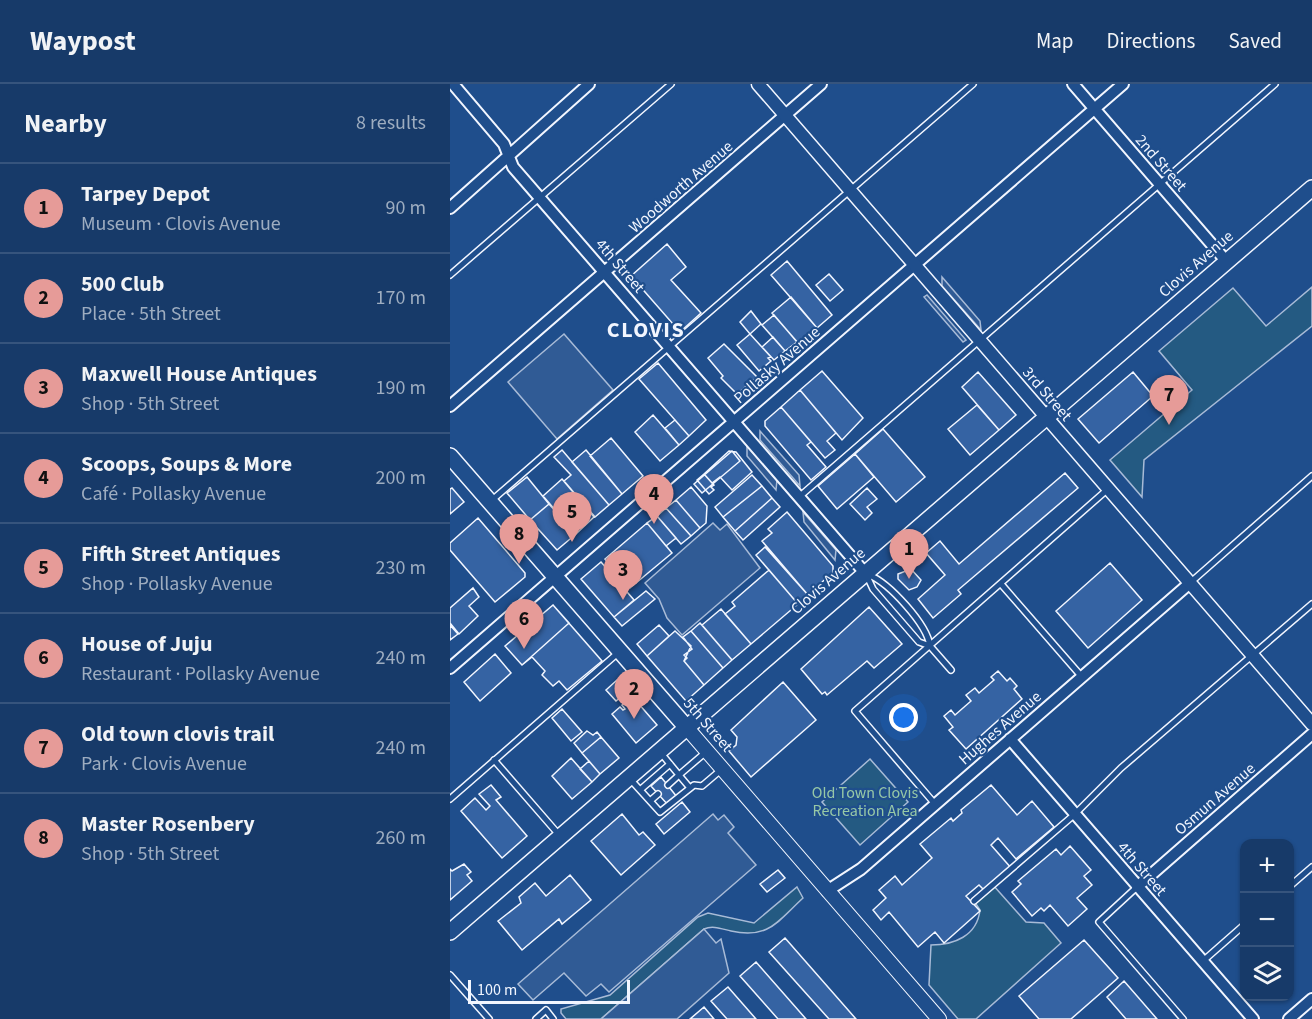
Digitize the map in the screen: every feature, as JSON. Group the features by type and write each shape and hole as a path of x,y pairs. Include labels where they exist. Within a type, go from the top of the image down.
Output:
{"main road":[{"name":"Clovis Avenue","path":"450,932 1312,188"},
{"name":"5th Street","path":"450,456 939,1019"}],"street":[{"name":"4th Street","path":"453,84 504,144 513,167 865,573"},
{"path":"450,207 589,84"},
{"name":"3rd Street","path":"758,84 1312,724"},
{"name":"Woodworth Avenue","path":"450,406 606,273 821,84"},
{"name":"2nd Street","path":"1073,84 1227,262"},
{"name":"Pollasky Avenue","path":"450,668 1123,84"},
{"name":"Hughes Avenue","path":"827,891 852,877 1190,583"},
{"name":"Osmun Avenue","path":"1137,886 1312,734"},
{"name":"4th Street","path":"1010,739 1253,1019"},
{"path":"1289,1019 1312,999"}],"lane":[{"path":"450,275 671,84"},
{"path":"490,502 973,84"},
{"path":"799,497 1275,84"},
{"path":"1190,583 1312,476"},
{"path":"935,804 855,711 1108,489"},
{"path":"865,573 883,581 928,634 930,646"},
{"path":"865,573 873,589 919,642 930,646 951,670"},
{"path":"1001,584 1082,677"},
{"path":"974,901 1075,814 1097,789 1312,604"},
{"path":"450,799 620,651"},
{"path":"659,751 690,788"},
{"path":"668,785 707,751"},
{"path":"494,760 560,836"},
{"path":"640,790 669,764"},
{"path":"628,777 660,812 694,785 702,786 722,769"},
{"path":"650,801 658,794"},
{"path":"1294,883 1312,867"},
{"path":"1137,886 1099,922 1183,1019"},
{"path":"1203,961 1240,929"},
{"path":"450,975 489,1019"},
{"path":"536,1019 546,1010 553,1019"}],"green space":[{"path":"1312,287 1312,326 1144,460 1142,497 1110,460 1192,390 1159,351 1233,288 1266,326"},
{"name":"Old Town Clovis Recreation Area","path":"870,759 908,802 860,845 822,802"},
{"path":"993,885 1026,922 1044,923 1061,943 976,1019 958,1019 929,985 931,945 956,941 969,932 978,919 980,910 974,901"},
{"path":"797,887 803,898 772,926 755,933 714,927 704,929 601,1019 566,1019 561,1013 561,1009 610,995 698,917 708,913 754,923"}],"shaded area":[{"path":"942,277 980,321 981,330 942,286"},
{"path":"927,295 966,340 963,342 924,297"},
{"path":"564,334 613,390 557,439 508,382"},
{"path":"760,431 799,475 800,486 760,440"},
{"path":"747,446 777,480 776,490 747,456"},
{"path":"803,512 836,550 835,560 804,522"},
{"path":"713,523 720,530 727,524 760,568 682,635 667,618 659,599 645,583"},
{"path":"713,814 718,820 724,815 734,827 728,833 756,865 609,992 601,984 586,996 564,973 533,1000 518,984"},
{"path":"704,929 716,943 721,939 729,973 677,1019 601,1019"}],"building":[{"path":"667,244 686,267 671,280 701,313 680,332 631,276"},
{"path":"787,261 832,315 817,328 771,275"},
{"path":"829,274 843,290 830,301 816,285"},
{"path":"791,297 817,328 799,344 772,313"},
{"path":"751,311 761,324 750,334 740,322"},
{"path":"774,315 797,342 785,351 762,325"},
{"path":"750,334 771,357 768,358 771,361 759,371 737,345"},
{"path":"773,337 785,351 774,360 762,347"},
{"path":"724,344 757,377 737,394 721,378 723,376 708,358"},
{"path":"658,363 706,420 689,436 639,379"},
{"path":"822,371 863,418 842,440 800,390"},
{"path":"978,372 1016,415 999,430 962,387"},
{"path":"1133,372 1153,396 1099,443 1078,419"},
{"path":"800,390 836,433 827,441 835,450 825,458 781,407"},
{"path":"977,405 999,430 970,455 948,429"},
{"path":"781,407 811,442 807,445 826,467 811,480 765,426 765,421"},
{"path":"653,415 679,445 660,461 635,432"},
{"path":"675,420 689,436 679,445 665,428"},
{"path":"883,429 925,477 896,502 855,454"},
{"path":"611,438 643,476 622,494 590,456"},
{"path":"562,450 609,505 595,517 564,481 571,475 554,457"},
{"path":"586,450 622,494 609,505 572,462"},
{"path":"729,451 736,452 752,472 732,490 720,477 712,483 704,474"},
{"path":"732,451 740,461 702,493 694,484"},
{"path":"855,454 874,477 837,509 818,486"},
{"path":"1065,473 1078,488 958,590 961,594 933,618 918,599 945,575 926,553 940,541 959,564"},
{"path":"704,474 714,485 711,487 714,490 709,494 697,480"},
{"path":"752,475 762,486 723,517 715,507"},
{"path":"527,477 549,504 530,520 507,493"},
{"path":"562,479 594,517 576,534 543,496"},
{"path":"762,486 772,498 735,531 723,517"},
{"path":"691,487 707,506 706,523 700,528 676,500"},
{"path":"452,488 464,502 450,514 450,489"},
{"path":"867,488 877,499 867,507 872,513 865,520 850,504"},
{"path":"772,498 780,507 743,540 735,531"},
{"path":"676,500 700,528 691,536 666,508"},
{"path":"549,504 576,534 557,550 530,520"},
{"path":"666,508 691,536 681,544 657,516"},
{"path":"787,512 833,566 833,572 808,595 762,541 772,533 768,529"},
{"path":"657,516 676,538 666,546 647,523"},
{"path":"478,518 525,573 525,577 495,602 450,550 450,543"},
{"path":"647,523 672,553 630,588 605,559"},
{"path":"765,547 808,595 798,604 756,555"},
{"path":"601,562 634,600 614,617 581,579"},
{"path":"1110,563 1142,600 1088,648 1056,611"},
{"path":"911,569 921,580 917,587 909,590 898,579 898,574"},
{"path":"769,570 798,604 751,644 725,614 735,606 732,602"},
{"path":"473,588 479,597 469,606 478,616 459,634 450,623 450,608"},
{"path":"646,591 655,599 622,626 614,617"},
{"path":"553,605 602,661 567,690 559,681 553,686 542,675 545,671 532,657 522,665 505,646"},
{"path":"553,605 569,623 522,665 505,646"},
{"path":"869,607 902,644 874,668 867,661 827,695 825,692 822,694 801,669"},
{"path":"721,609 751,644 732,660 702,625"},
{"path":"700,623 732,660 723,668 691,631"},
{"path":"450,625 458,634 450,640"},
{"path":"659,625 669,636 647,656 637,644"},
{"path":"675,631 691,646 684,661 704,685 686,701 647,656"},
{"path":"691,631 723,668 704,685 684,661 687,658 684,655 692,649 683,637"},
{"path":"495,654 511,673 480,701 464,682"},
{"path":"998,671 1007,681 1010,678 1017,686 1014,689 1022,699 966,749 949,730 953,727 944,716 951,710 955,715 971,701 966,695 975,688 979,693 994,680 991,677"},
{"path":"617,680 627,692 616,701 606,690"},
{"path":"783,682 816,720 751,777 729,751 736,745 737,737 731,730"},
{"path":"632,696 657,725 636,743 612,714 620,707 625,709 622,705"},
{"path":"562,709 582,732 571,741 552,718"},
{"path":"587,731 593,735 597,732 601,737 582,753 574,743"},
{"path":"601,737 619,758 600,774 582,753"},
{"path":"571,758 592,782 572,799 552,776"},
{"path":"589,761 600,774 592,782 580,769"},
{"path":"661,777 677,797 668,805 651,786"},
{"path":"491,785 501,797 496,800 527,836 502,858 461,811 475,798 486,810 490,806 479,794"},
{"path":"991,785 1017,815 1032,801 1054,827 1016,859 998,838 991,845 1012,869 986,892 979,885 966,896 980,911 944,943 935,932 918,947 889,912 881,920 873,910 886,898 879,890 895,876 902,885 932,858 920,844 951,818 953,821 962,813 961,810"},
{"path":"682,802 690,812 664,834 656,824"},
{"path":"622,814 639,835 643,832 655,845 621,875 591,841"},
{"path":"1070,846 1091,870 1084,876 1092,885 1077,898 1087,909 1068,926 1050,905 1044,911 1041,908 1032,916 1012,892 1021,884 1018,881 1056,849 1061,855"},
{"path":"464,864 471,872 467,875 472,881 450,900 450,869 452,871"},
{"path":"778,870 785,878 767,892 760,884"},
{"path":"570,875 591,900 562,924 559,919 522,950 498,921 521,903 519,897 535,883 546,896"},
{"path":"785,938 856,1019 829,1019 769,952"},
{"path":"1084,940 1118,978 1071,1019 1039,1019 1019,996"},
{"path":"756,962 806,1019 778,1019 740,976"},
{"path":"1124,981 1157,1019 1126,1019 1107,997"},
{"path":"728,987 756,1019 727,1019 711,1001"},
{"path":"704,1007 714,1019 690,1019"}],"place":[{"name":"Old town clovis trail","path":"1169,425"},
{"name":"Scoops, Soups & More","path":"654,524"},
{"name":"Fifth Street Antiques","path":"572,542"},
{"name":"Master Rosenbery","path":"519,564"},
{"name":"Tarpey Depot","path":"909,579"},
{"name":"Maxwell House Antiques","path":"623,600"},
{"name":"House of Juju","path":"524,649"},
{"name":"500 Club","path":"634,719"}],"district":[{"name":"CLOVIS","path":"646,330"}]}
